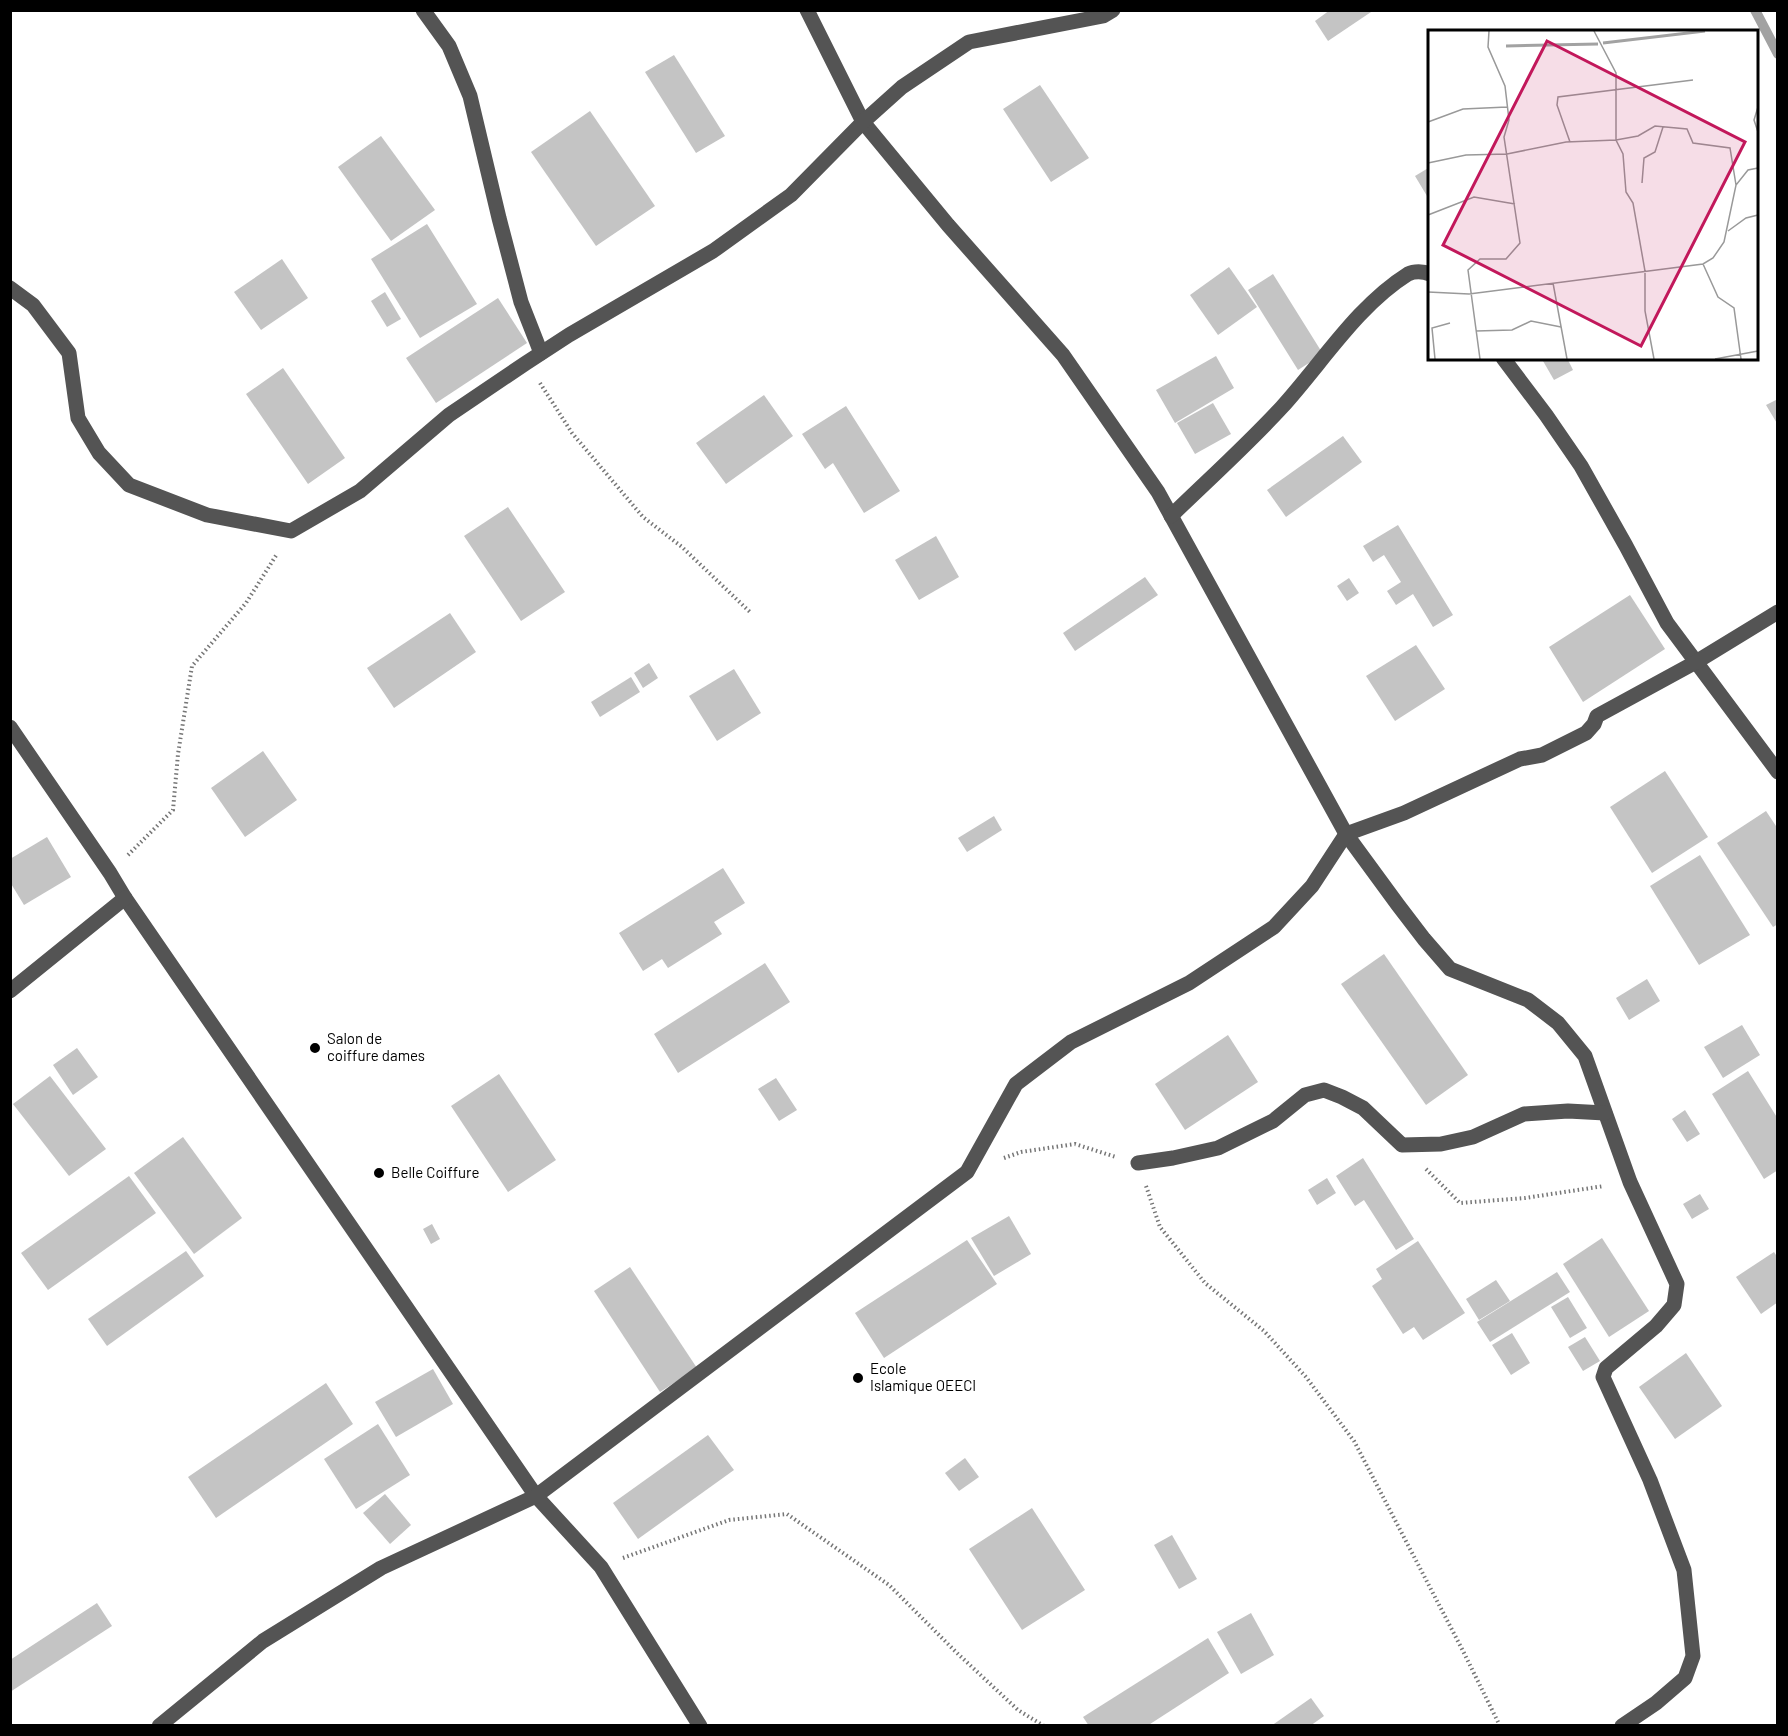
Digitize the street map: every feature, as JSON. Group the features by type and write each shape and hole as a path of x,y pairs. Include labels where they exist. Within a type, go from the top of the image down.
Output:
{"street":[{"path":"423,10 449,46 470,96 521,302 541,353"},
{"path":"807,10 863,122 948,225 1063,355 1158,492 1346,834 1424,939 1450,969 1528,1000 1558,1023 1585,1056 1630,1182 1677,1284 1674,1305 1656,1326 1606,1368 1603,1377 1650,1480 1684,1570 1693,1656 1685,1678 1656,1703 1622,1725"},
{"path":"10,288 33,305 69,353 78,418 99,453 129,485 207,515 291,531 360,491 449,415 526,363 569,335 713,251 791,195 863,122 902,87 969,42 1103,16 1113,10"},
{"path":"1171,516 1281,408 1351,325 1380,296 1410,273 1428,273"},
{"path":"1505,360 1581,466 1666,624 1778,772"},
{"path":"159,1725 264,1641 381,1568 536,1496 967,1172 1016,1084 1071,1042 1189,983 1274,927 1312,886 1346,834 1404,813 1520,759 1542,755 1586,733 1594,724 1597,716 1696,662 1778,612"},
{"path":"10,727 536,1496 601,1568 700,1725"},
{"path":"10,991 125,898"},
{"path":"1138,1163 1218,1148 1273,1121 1305,1095 1324,1090 1363,1108 1402,1145 1441,1144 1473,1137 1524,1114 1568,1111 1605,1113"}],"path":[{"path":"526,363 572,433 643,517 682,547 752,613"},
{"path":"110,873 173,810 178,754 192,666 246,603 291,531"},
{"path":"967,1172 1021,1152 1075,1144 1138,1163 1160,1227 1205,1283 1264,1331 1299,1369 1354,1441 1500,1725"},
{"path":"1402,1145 1460,1203 1524,1198 1630,1182"},
{"path":"601,1568 643,1550 729,1520 787,1514 889,1585 1018,1710 1044,1725"}],"building":[{"path":"1330,10 1374,10 1328,41 1315,21"},
{"path":"674,55 725,136 696,153 645,72"},
{"path":"1040,85 1089,158 1051,182 1003,109"},
{"path":"590,111 655,206 596,246 531,152"},
{"path":"381,136 435,210 391,241 338,167"},
{"path":"1428,168 1427,196 1415,176"},
{"path":"427,224 477,304 420,338 371,259"},
{"path":"282,259 308,298 261,330 234,292"},
{"path":"1229,267 1257,307 1218,335 1190,295"},
{"path":"1273,274 1323,354 1298,370 1248,290"},
{"path":"385,292 401,319 387,327 371,301"},
{"path":"498,298 527,343 436,403 406,358"},
{"path":"1216,356 1234,388 1175,423 1156,390"},
{"path":"1568,360 1573,370 1554,380 1543,361"},
{"path":"283,368 345,458 308,484 246,394"},
{"path":"764,395 793,436 726,484 696,443"},
{"path":"1778,399 1778,425 1766,405"},
{"path":"1213,403 1231,434 1195,454 1177,423"},
{"path":"846,406 900,491 864,513 833,463 825,469 802,434"},
{"path":"1343,436 1362,462 1286,517 1267,490"},
{"path":"508,507 565,592 521,621 464,536"},
{"path":"1398,525 1453,615 1433,627 1413,594 1396,605 1387,591 1401,582 1384,555 1373,562 1363,546"},
{"path":"936,536 959,577 919,600 895,560"},
{"path":"1145,577 1158,595 1075,651 1063,633"},
{"path":"1349,578 1359,593 1347,601 1337,586"},
{"path":"1630,595 1665,649 1583,702 1549,647"},
{"path":"450,613 476,652 394,708 367,668"},
{"path":"1416,645 1445,689 1395,721 1366,676"},
{"path":"649,663 658,678 643,688 634,673"},
{"path":"734,669 761,713 717,741 689,696"},
{"path":"631,677 640,692 600,717 591,702"},
{"path":"263,751 297,800 245,837 211,788"},
{"path":"1665,771 1708,837 1652,873 1610,807"},
{"path":"1766,811 1778,829 1778,924 1773,927 1717,843"},
{"path":"994,816 1002,830 967,852 958,838"},
{"path":"47,837 71,877 24,905 10,882 10,859"},
{"path":"1700,855 1750,935 1699,965 1650,886"},
{"path":"723,868 745,903 714,922 722,934 668,968 662,959 643,971 619,933"},
{"path":"1384,954 1468,1075 1426,1105 1341,984"},
{"path":"765,963 790,1002 678,1073 654,1034"},
{"path":"1647,979 1660,1001 1629,1020 1616,998"},
{"path":"1742,1025 1760,1055 1723,1078 1704,1047"},
{"path":"1228,1035 1258,1082 1185,1130 1155,1084"},
{"path":"77,1048 98,1077 73,1095 53,1065"},
{"path":"1748,1071 1778,1119 1778,1170 1764,1179 1712,1094"},
{"path":"499,1074 556,1160 508,1192 451,1106"},
{"path":"50,1076 106,1149 69,1176 13,1104"},
{"path":"776,1078 797,1110 779,1121 758,1089"},
{"path":"1685,1110 1700,1134 1687,1142 1672,1119"},
{"path":"183,1137 242,1218 194,1254 134,1173"},
{"path":"1363,1158 1414,1239 1396,1250 1364,1200 1355,1206 1336,1176"},
{"path":"129,1176 156,1213 48,1290 21,1253"},
{"path":"1327,1178 1336,1193 1317,1205 1308,1190"},
{"path":"1700,1194 1709,1209 1692,1219 1683,1204"},
{"path":"1009,1216 1031,1254 994,1276 971,1238"},
{"path":"432,1224 440,1239 431,1244 423,1229"},
{"path":"1602,1238 1649,1311 1609,1337 1563,1264"},
{"path":"967,1240 997,1284 884,1358 855,1313"},
{"path":"1418,1241 1465,1313 1423,1340 1414,1327 1403,1334 1372,1286 1382,1279 1376,1269"},
{"path":"186,1251 204,1276 107,1346 88,1319"},
{"path":"1774,1252 1778,1258 1778,1302 1761,1314 1736,1277"},
{"path":"630,1267 697,1368 660,1392 594,1291"},
{"path":"1557,1272 1570,1292 1490,1342 1477,1322"},
{"path":"1496,1280 1510,1301 1479,1320 1466,1299"},
{"path":"1568,1297 1587,1328 1570,1338 1551,1307"},
{"path":"1512,1333 1530,1363 1511,1375 1492,1345"},
{"path":"1585,1337 1600,1361 1583,1371 1568,1347"},
{"path":"1686,1353 1722,1406 1675,1439 1639,1387"},
{"path":"433,1369 453,1404 396,1437 375,1402"},
{"path":"326,1383 353,1424 216,1518 188,1477"},
{"path":"378,1424 410,1475 356,1509 324,1459"},
{"path":"708,1435 734,1470 638,1539 613,1503"},
{"path":"965,1458 979,1477 959,1491 945,1473"},
{"path":"385,1494 411,1525 390,1544 363,1513"},
{"path":"1032,1508 1085,1590 1022,1630 969,1549"},
{"path":"1172,1535 1197,1579 1179,1589 1154,1545"},
{"path":"97,1603 112,1626 10,1692 10,1660"},
{"path":"1251,1613 1274,1655 1241,1674 1217,1632"},
{"path":"1208,1638 1229,1673 1147,1726 1089,1726 1083,1717"},
{"path":"1311,1698 1324,1716 1310,1726 1271,1726"}],"waterway":[{"path":"1755,10 1778,54"}],"place":[{"name":"Salon de coiffure dames","path":"315,1048"},
{"name":"Belle Coiffure","path":"379,1173"},
{"name":"Ecole Islamique OEECI","path":"858,1378"}]}
